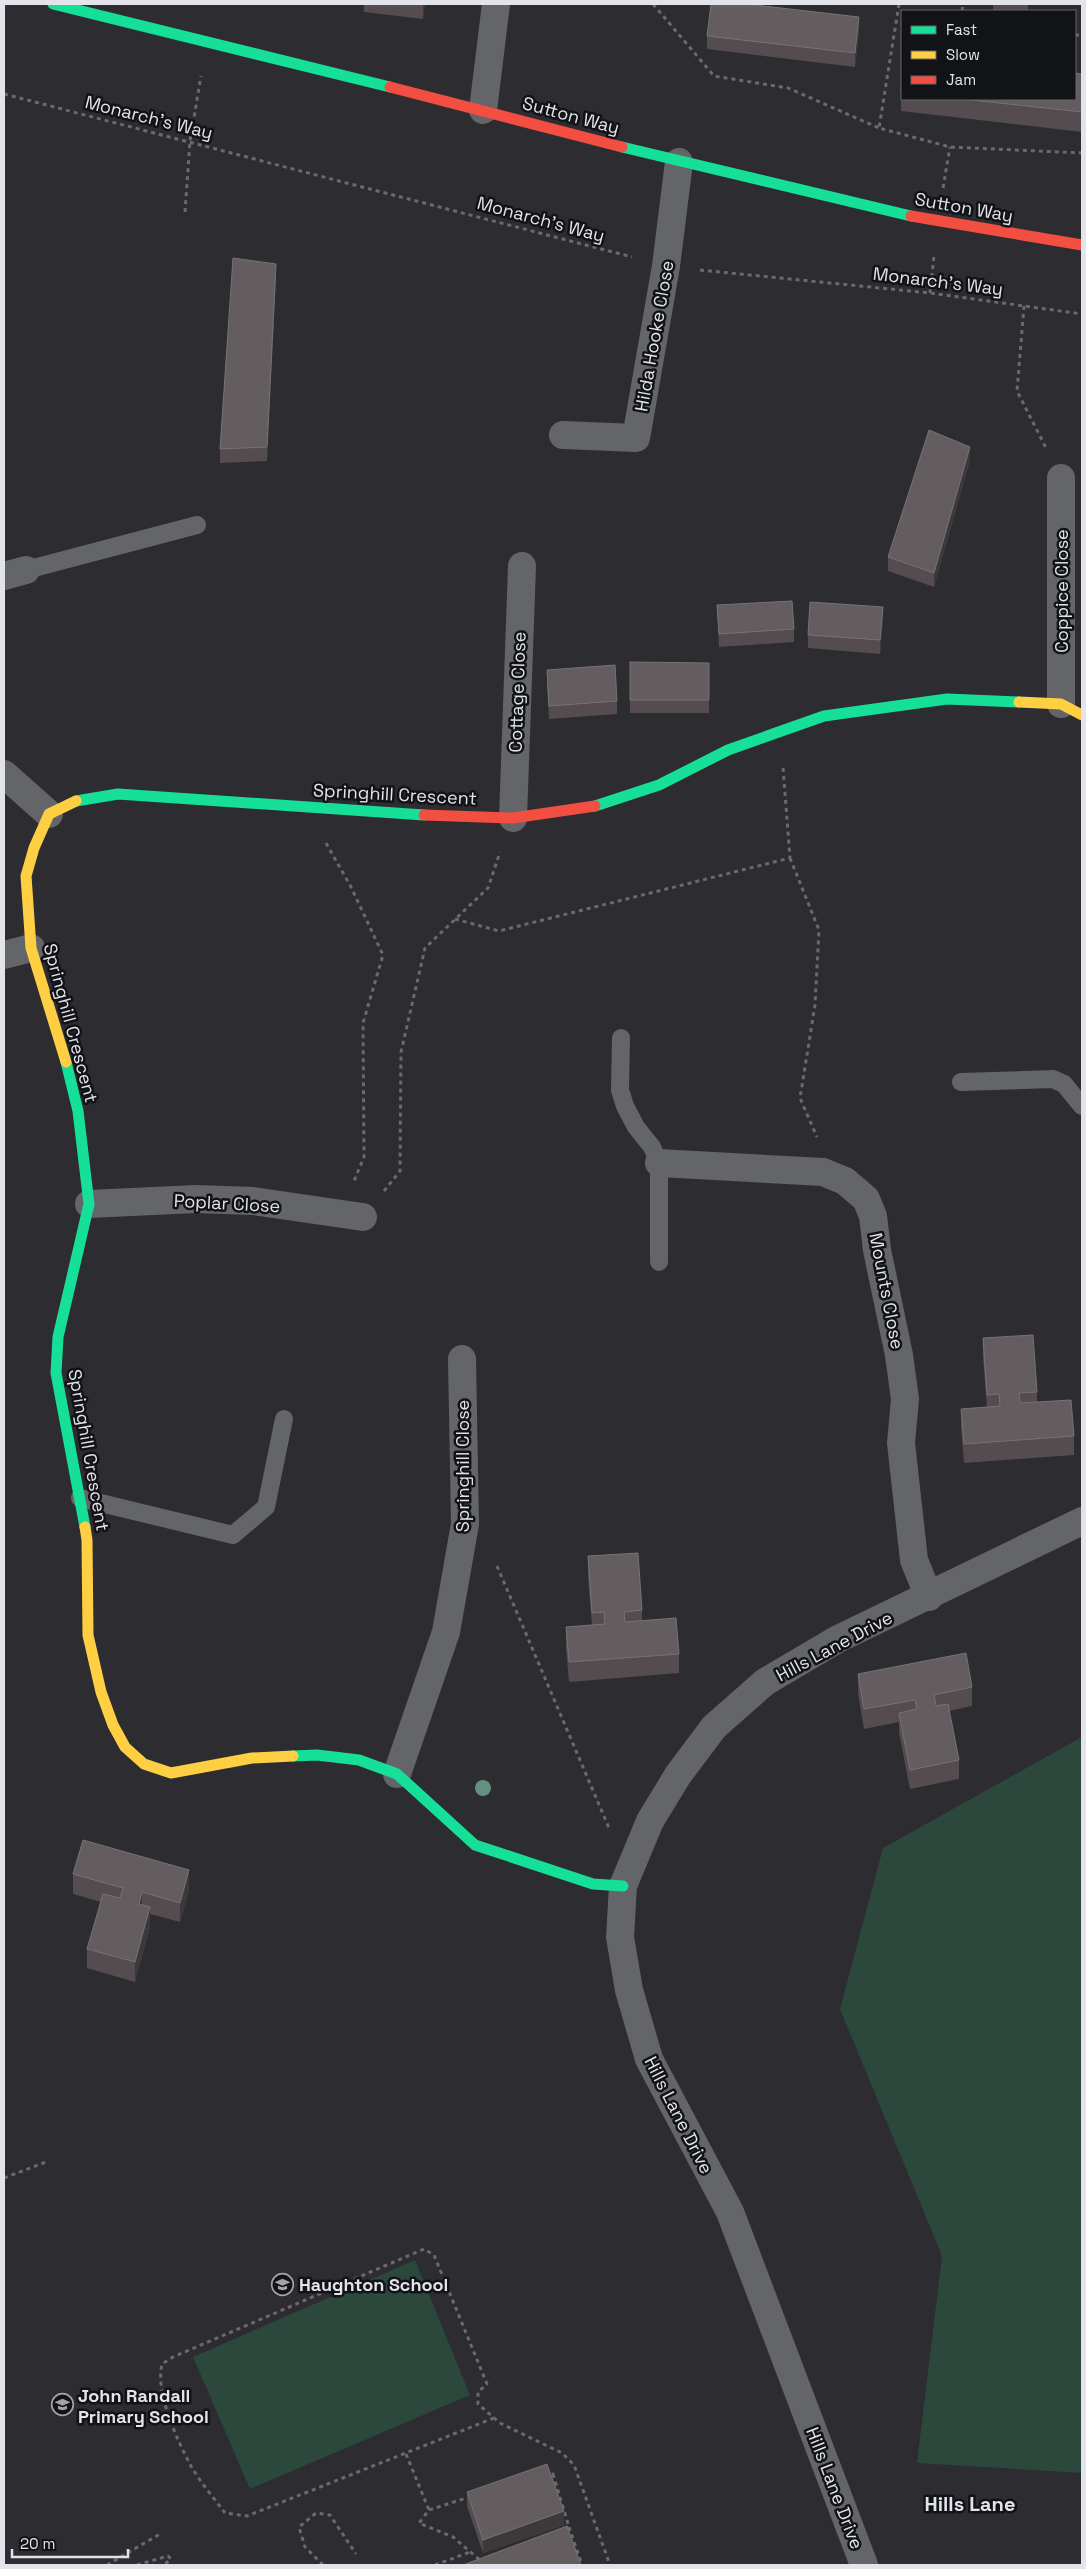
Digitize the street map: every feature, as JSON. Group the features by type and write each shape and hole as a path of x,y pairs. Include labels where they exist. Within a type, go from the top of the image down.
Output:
{"street":[{"name":"Sutton Way","path":"53,4 207,44 483,110 679,162 938,222 1082,245"},
{"path":"483,110 496,4"},
{"name":"Hilda Hooke Close","path":"563,435 636,438 666,266 679,162"},
{"name":"Coppice Close","path":"1061,478 1072,709"},
{"name":"Cottage Close","path":"513,818 522,566"},
{"name":"Springhill Crescent","path":"623,1886 593,1884 475,1845 397,1774 359,1760 317,1755 252,1758 170,1773 144,1764 125,1747 113,1725 100,1692 88,1635 87,1540 56,1373 58,1337 90,1204 78,1111 62,1045 31,948 26,876 34,848 49,814 74,801 118,794 307,807 513,818 605,804 659,786 728,750 824,716 947,699 1072,709"},
{"path":"4,774 49,814"},
{"path":"4,955 31,948"},
{"name":"Mounts Close","path":"658,1164 823,1172 845,1181 866,1199 873,1216 877,1250 899,1355 905,1399 901,1443 914,1560 929,1597"},
{"name":"Poplar Close","path":"90,1204 196,1199 253,1201 363,1217"},
{"name":"Springhill Close","path":"397,1774 446,1632 465,1524 462,1359"},
{"name":"Hills Lane Drive","path":"864,2565 730,2212 649,2059 629,1990 620,1937 623,1886 650,1821 678,1774 714,1727 766,1682 838,1640 1082,1522"}],"lane":[{"path":"15,572 197,525"},
{"path":"621,1038 620,1090 622,1098 636,1127 652,1147 658,1164 659,1262"},
{"path":"961,1082 1054,1079 1064,1084 1082,1106"},
{"path":"80,1498 233,1535 266,1507 284,1418"}],"path":[{"path":"653,4 714,76 788,88 879,128 950,147 1082,153"},
{"path":"879,128 899,4"},
{"path":"185,212 190,141 207,44"},
{"name":"Monarch's Way","path":"4,94 666,266 930,293 1082,314"},
{"path":"1024,306 1017,391 1061,478"},
{"path":"780,730 790,858 819,930 815,1005 800,1098 834,1176"},
{"path":"307,807 351,887 383,955 363,1023 364,1157 353,1183 324,1211"},
{"path":"363,1217 400,1171 401,1052 425,948 488,888 513,818"},
{"path":"455,919 499,931 790,858"},
{"path":"497,1566 610,1829"},
{"path":"4,2178 46,2162"},
{"path":"494,2418 247,2516 225,2513 191,2467 164,2401 160,2373 162,2364 173,2357 424,2249 434,2255 487,2384 478,2392 478,2404 494,2418 562,2454 574,2465 610,2565"},
{"path":"406,2454 429,2510"},
{"path":"569,2527 481,2561 453,2537 419,2523 429,2510 537,2475 553,2474 582,2565"},
{"path":"323,2565 305,2547 299,2527 316,2513 330,2514 356,2554"},
{"path":"107,2565 160,2534"},
{"path":"435,2565 471,2552"},
{"path":"136,2565 168,2556 170,2559 164,2565"}],"green space":[{"path":"1082,1737 1082,2473 917,2463 942,2256 840,2009 883,1848"},
{"path":"415,2260 470,2395 250,2489 193,2357"}],"building":[{"path":"711,4 746,4 859,17 855,53 707,36"},
{"path":"1076,73 1082,74 1082,112 971,100 1076,100"},
{"path":"233,258 276,264 267,447 220,449"},
{"path":"929,430 970,447 934,573 888,557"},
{"path":"792,601 794,629 719,634 717,605"},
{"path":"810,602 883,607 880,640 808,635"},
{"path":"630,662 709,663 709,700 630,700"},
{"path":"615,665 617,701 549,706 547,670"},
{"path":"1033,1335 1037,1392 1019,1393 1020,1403 1071,1400 1074,1436 964,1444 961,1409 1000,1406 999,1394 987,1395 983,1338"},
{"path":"638,1553 642,1610 624,1612 625,1622 676,1618 679,1654 569,1662 566,1627 605,1624 604,1612 592,1613 588,1556"},
{"path":"966,1653 972,1687 934,1695 936,1706 948,1704 959,1760 910,1770 899,1713 917,1709 915,1700 864,1709 858,1674"},
{"path":"83,1840 189,1870 180,1903 142,1892 139,1904 150,1907 135,1962 87,1949 103,1894 120,1898 123,1888 73,1874"},
{"path":"547,2464 564,2511 483,2540 467,2492"},
{"path":"567,2526 581,2565 463,2565"}],"traffic: fast":[{"path":"53,4 390,87"},
{"path":"622,147 911,216"},
{"path":"595,806 659,785 728,750 824,716 947,699 1019,702"},
{"path":"76,801 118,794 424,815"},
{"path":"66,1062 78,1111 89,1204 58,1337 56,1373 85,1527"},
{"path":"293,1756 317,1755 359,1760 397,1774 475,1845 593,1884 623,1886"}],"traffic: slow":[{"path":"1019,702 1061,704 1082,715"},
{"path":"66,1062 31,948 26,876 34,848 49,814 76,801"},
{"path":"85,1527 87,1540 88,1635 101,1692 113,1725 125,1747 144,1764 171,1773 252,1758 293,1756"}],"traffic: jam":[{"path":"390,87 622,147"},
{"path":"911,216 1082,245"},
{"path":"424,815 513,818 595,806"}],"place":[{"name":"Haughton School","path":"283,2284"},
{"name":"John Randall Primary School","path":"62,2405"}],"district":[{"name":"Hills Lane","path":"970,2504"}]}
